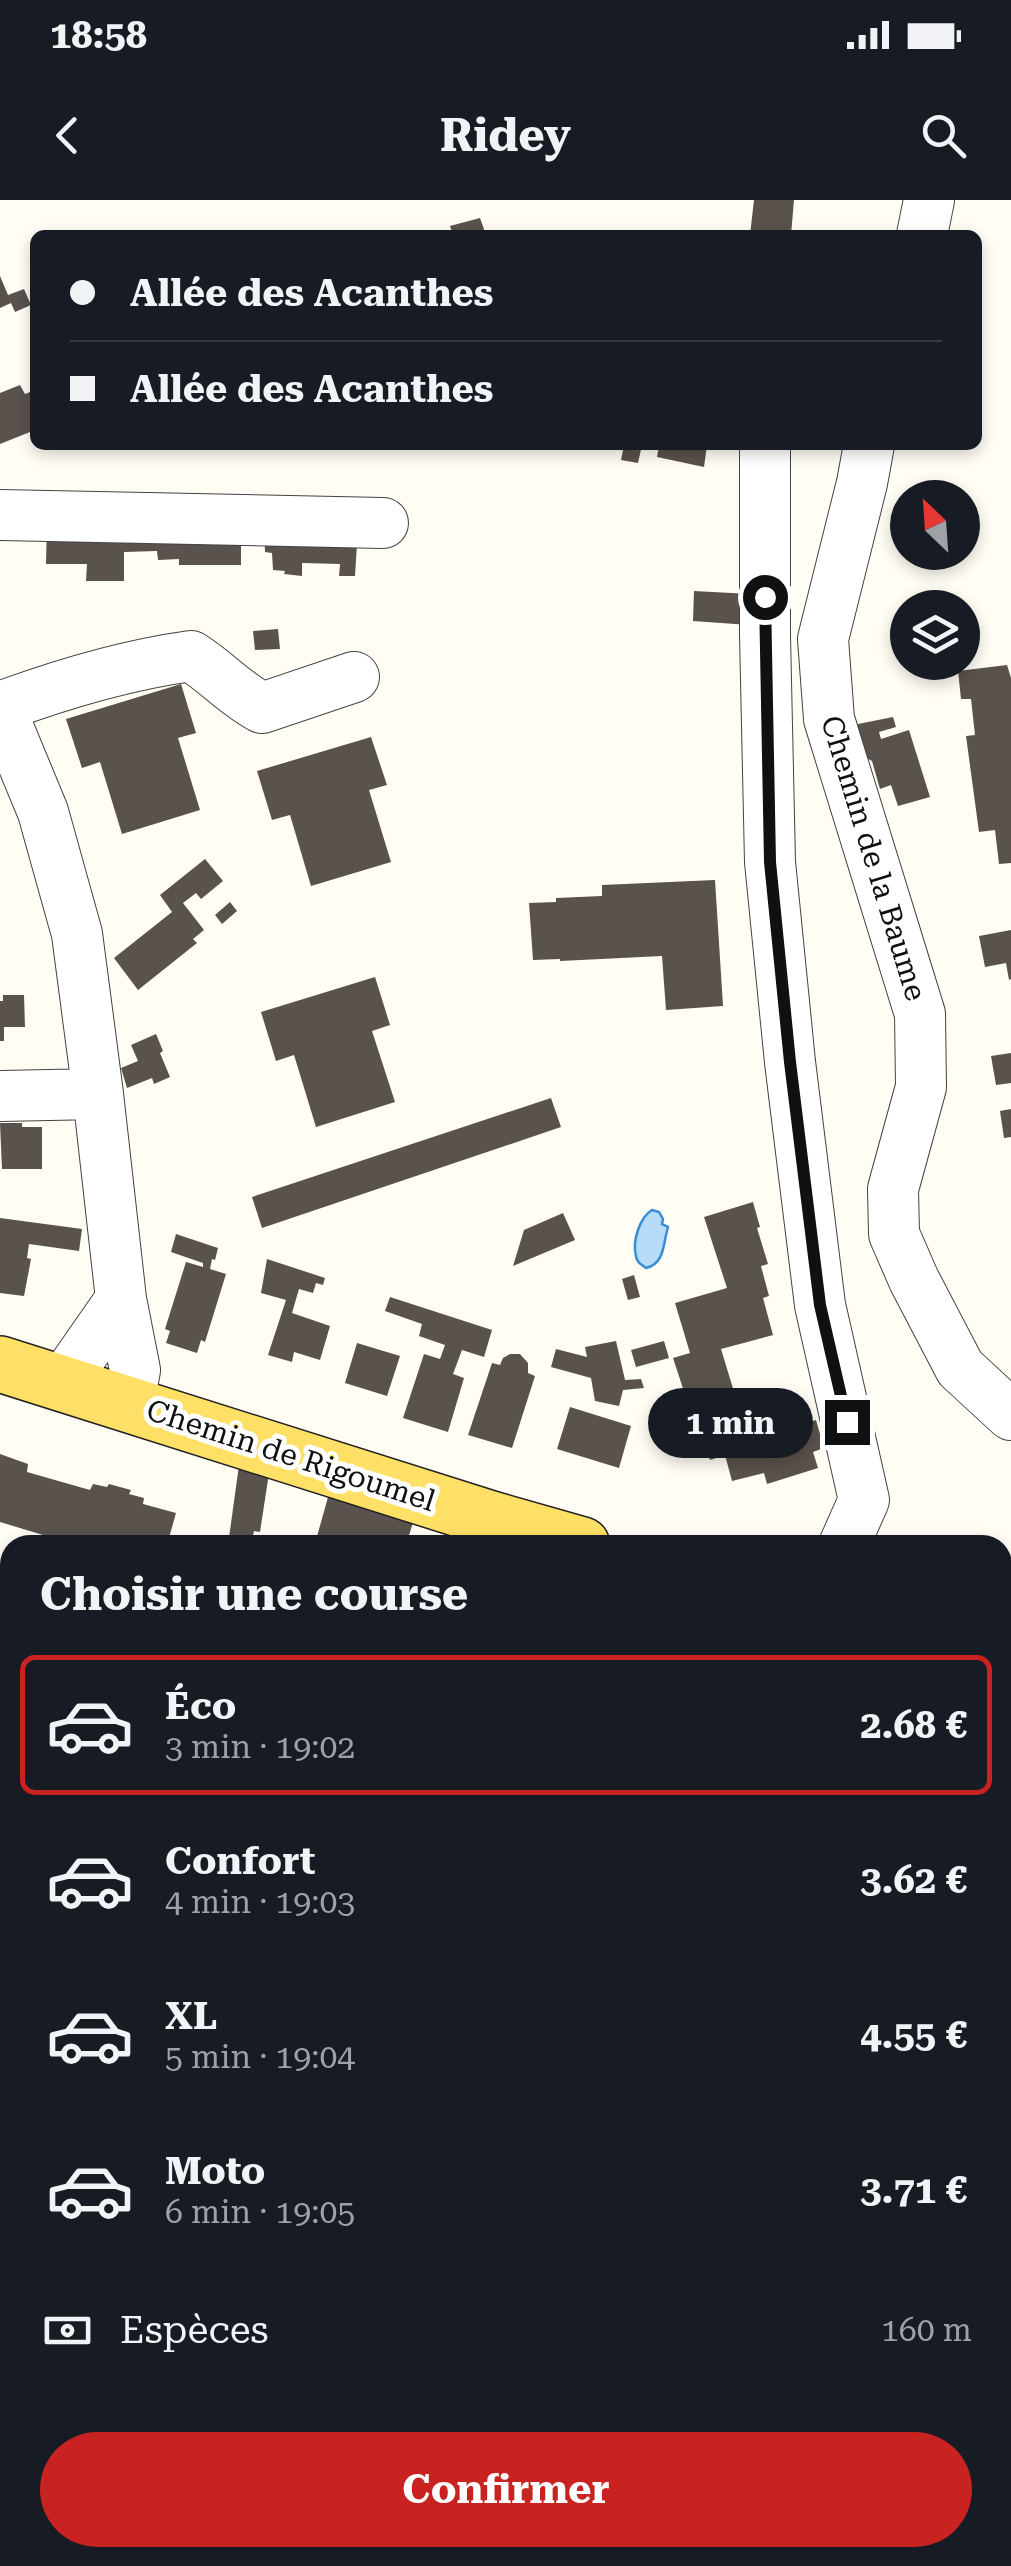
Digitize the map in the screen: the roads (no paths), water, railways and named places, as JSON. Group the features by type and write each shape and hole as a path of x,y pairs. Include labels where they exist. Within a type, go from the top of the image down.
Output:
{"main road":[{"name":"Chemin de Rigoumel","path":"0,1364 518,1535"}],"street":[{"path":"923,230 929,200"},
{"path":"765,450 770,862 820,1305 864,1500 848,1535"},
{"name":"Chemin de la Baume","path":"867,450 822,640 828,720 920,1014 921,1087 894,1188 894,1234 960,1368 1011,1415"},
{"path":"0,515 383,523"},
{"path":"129,1404 136,1370 121,1299 77,934 22,811 0,708 147,662 191,656 215,671 240,696 262,708 354,677"},
{"path":"0,1096 98,1094"},
{"path":"69,1384 73,1368 121,1299"}],"water":[{"path":"652,1210 659,1212 662,1224 668,1227 660,1257 646,1268 637,1260 635,1243 641,1224"}]}
